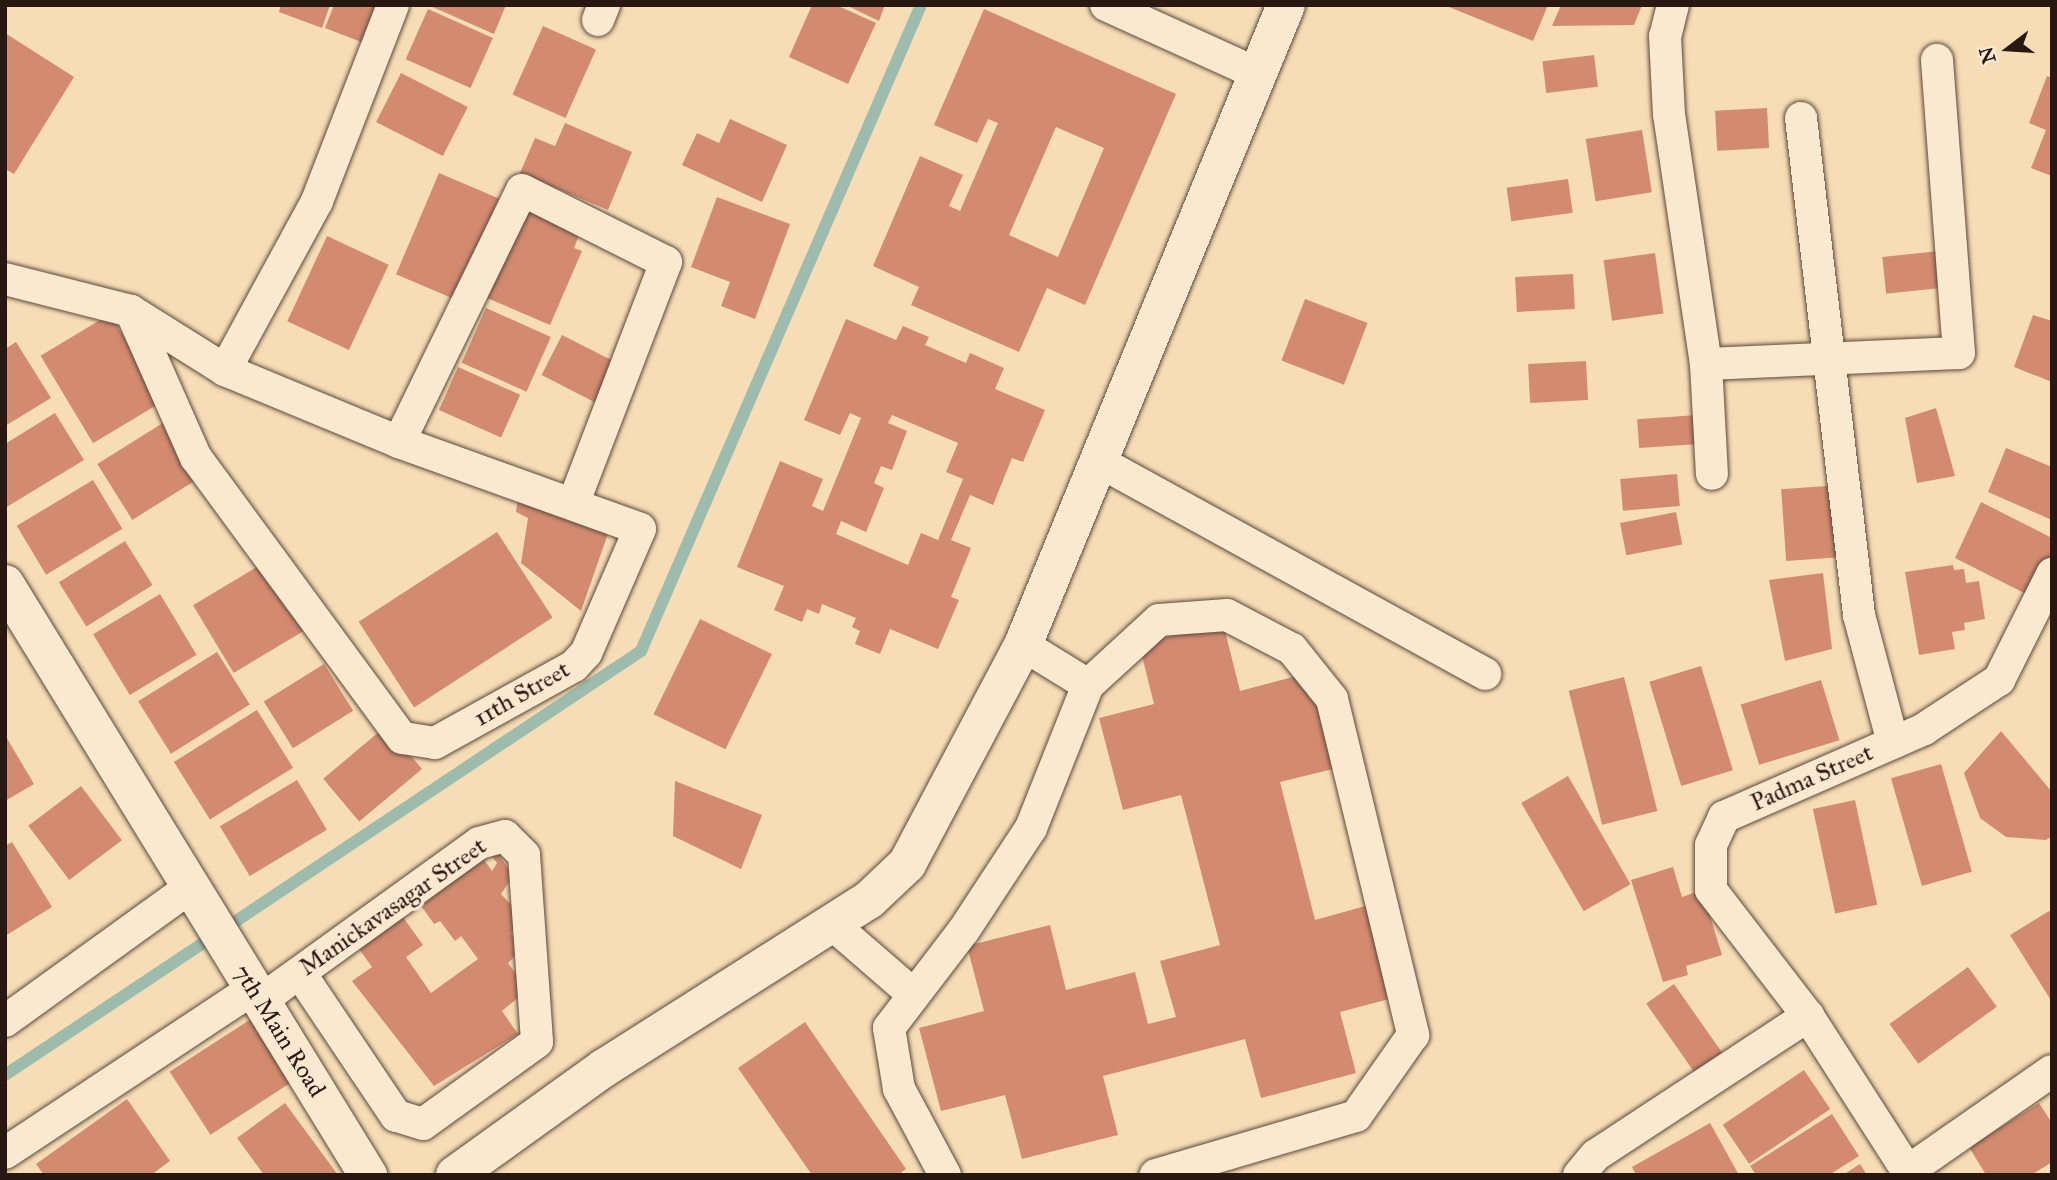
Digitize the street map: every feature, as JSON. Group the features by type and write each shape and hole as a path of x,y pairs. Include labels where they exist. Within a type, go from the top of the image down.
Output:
{"street":[{"path":"225,370 317,201 393,5"},
{"path":"1106,5 1256,73"},
{"path":"454,1175 604,1068 869,900 907,864 1023,645 1286,5"},
{"path":"1674,5 1665,36 1669,114 1706,364 1712,474"},
{"path":"1706,364 1959,354 1937,60"},
{"path":"1801,118 1859,615 1893,743"},
{"path":"399,442 522,190 666,262 574,502"},
{"name":"11th Street","path":"5,279 131,312 225,370 399,442 574,502 640,529 586,653 574,666 435,743 402,738 196,458 131,312"},
{"path":"1098,461 1485,674"},
{"name":"Padma Street","path":"1909,1173 1808,1016 1711,890 1711,845 1724,817 1924,729 2000,680 2052,574"},
{"name":"7th Main Road","path":"5,584 199,902 266,983 368,1175"},
{"path":"945,1175 899,1089 889,1028 1031,828 1088,685 1159,620 1227,615 1292,649 1332,699 1413,1035 1356,1116 1155,1175"},
{"path":"1023,645 1088,685"},
{"name":"Manickavasagar Street","path":"505,836 524,855 537,1042 423,1124 413,1125 396,1116 266,983 479,843 505,836"},
{"path":"5,1021 199,902"},
{"path":"832,924 914,995"},
{"path":"5,1153 266,983"},
{"path":"1579,1175 1596,1155 1808,1016"},
{"path":"1909,1173 2052,1072"}],"building":[{"path":"281,5 330,5 322,28 279,12"},
{"path":"334,5 385,5 369,45 325,28"},
{"path":"428,5 506,5 494,34"},
{"path":"812,5 836,5 876,23 848,84 789,57"},
{"path":"846,5 885,5 879,21"},
{"path":"1444,5 1548,5 1533,41"},
{"path":"1561,5 1642,5 1634,25 1552,26"},
{"path":"428,9 493,38 470,88 406,59"},
{"path":"984,9 1176,94 1085,305 1047,288 1019,352 911,305 919,287 873,266 920,156 963,175 949,206 960,211 998,123 988,119 977,143 934,125","holes":["1056,127 1104,148 1058,257 1009,235"]},
{"path":"543,26 596,50 565,118 512,95"},
{"path":"5,33 74,77 14,174 5,169"},
{"path":"1594,55 1598,87 1546,93 1542,61"},
{"path":"401,73 468,107 443,156 376,122"},
{"path":"2047,76 2052,78 2052,176 2031,168 2046,130 2029,123"},
{"path":"1767,108 1769,148 1717,151 1715,111"},
{"path":"730,119 787,145 762,202 682,165 697,133 719,143"},
{"path":"565,123 632,152 608,210 520,173 535,138 555,146"},
{"path":"1642,130 1652,192 1596,201 1586,139"},
{"path":"439,173 499,198 456,300 396,274"},
{"path":"1568,179 1573,213 1511,221 1507,188"},
{"path":"717,197 790,224 755,319 721,306 730,282 691,267"},
{"path":"527,203 582,227 574,248 582,251 550,325 487,298"},
{"path":"327,236 389,265 349,350 287,321"},
{"path":"1939,251 1943,288 1886,294 1882,257"},
{"path":"1655,253 1663,313 1612,321 1604,260"},
{"path":"1573,274 1575,309 1517,312 1515,277"},
{"path":"1305,299 1368,323 1344,385 1281,361"},
{"path":"486,308 551,337 526,392 462,363"},
{"path":"110,314 163,401 93,443 41,356"},
{"path":"2033,315 2052,321 2052,382 2014,367"},
{"path":"846,319 896,340 903,326 929,337 925,345 966,363 970,353 1004,368 995,389 1045,410 1023,462 1012,458 993,505 970,495 951,540 971,548 951,597 959,600 938,649 890,629 880,654 855,644 860,631 852,627 856,618 822,604 819,614 807,609 802,622 774,610 784,586 737,567 780,461 823,479 812,506 823,511 861,418 850,413 840,435 804,420","holes":["892,415 958,443 946,472 963,479 938,540 921,533 908,565 836,534 841,521 866,532 884,488 874,483 881,466 892,470 907,431 888,423"]},
{"path":"562,335 618,364 598,404 542,375"},
{"path":"16,342 51,398 5,426 5,349"},
{"path":"1586,361 1588,400 1530,403 1528,364"},
{"path":"458,367 520,395 501,438 439,410"},
{"path":"1936,408 1955,476 1917,483 1905,418"},
{"path":"55,413 84,460 5,508 5,444"},
{"path":"1697,415 1699,444 1639,448 1637,419"},
{"path":"166,421 201,477 132,520 97,464"},
{"path":"2006,448 2052,467 2052,520 1988,492"},
{"path":"1677,474 1680,506 1623,511 1620,479"},
{"path":"93,480 122,529 46,575 17,526"},
{"path":"1841,485 1846,557 1786,561 1781,489"},
{"path":"519,490 612,522 581,611 521,563 528,518 516,512"},
{"path":"1981,502 2052,538 2052,566 2036,599 1955,558"},
{"path":"1676,512 1682,544 1626,555 1620,523"},
{"path":"497,532 553,618 414,707 359,622"},
{"path":"125,541 153,585 86,626 59,582"},
{"path":"265,562 306,630 234,673 193,605"},
{"path":"1953,565 1954,570 1964,569 1966,583 1979,581 1985,619 1964,623 1965,630 1952,632 1955,649 1919,655 1905,572"},
{"path":"1823,573 1832,649 1785,661 1769,580"},
{"path":"160,594 197,655 130,695 93,634"},
{"path":"700,619 772,654 725,749 654,714"},
{"path":"1223,623 1240,691 1308,673 1333,769 1280,782 1315,920 1369,905 1393,998 1340,1012 1356,1073 1261,1098 1245,1039 1103,1076 1118,1135 1022,1159 1005,1095 941,1111 919,1028 984,1011 967,946 1050,925 1066,990 1135,972 1148,1024 1176,1017 1160,961 1220,945 1181,795 1123,810 1099,718 1154,704 1139,644"},
{"path":"217,652 250,705 171,754 138,701"},
{"path":"324,664 353,711 293,748 264,702"},
{"path":"1701,666 1733,770 1681,786 1649,682"},
{"path":"1624,677 1657,811 1602,825 1569,691"},
{"path":"1821,680 1839,740 1759,765 1741,705"},
{"path":"257,710 293,768 210,820 174,762"},
{"path":"386,726 422,769 359,822 323,779"},
{"path":"2001,731 2052,792 2052,836 2046,840 2006,837 1980,818 1964,773"},
{"path":"5,735 34,784 5,801"},
{"path":"1941,764 1972,872 1922,886 1891,778"},
{"path":"1568,776 1630,884 1584,911 1521,803"},
{"path":"297,780 327,830 250,876 220,826"},
{"path":"675,781 762,815 741,869 673,836"},
{"path":"81,786 122,840 69,880 28,826"},
{"path":"1855,800 1877,905 1835,914 1813,809"},
{"path":"12,842 52,907 5,936 5,846"},
{"path":"496,850 513,876 501,894 524,919 511,933 522,949 508,963 527,990 502,1011 518,1034 434,1086 352,981 372,967 352,939 400,913 423,945 406,957 431,993 478,959 461,936 455,941 440,921 434,924 417,900 480,854 492,871 497,863 490,854"},
{"path":"1673,867 1682,897 1702,890 1722,955 1686,966 1688,975 1663,982 1631,880"},
{"path":"2049,911 2052,915 2052,1002 2010,935"},
{"path":"1968,967 1997,1007 1918,1064 1890,1024"},
{"path":"1674,984 1724,1056 1697,1076 1646,1004"},
{"path":"251,1019 292,1082 210,1135 170,1072"},
{"path":"805,1022 906,1169 898,1175 812,1175 738,1068"},
{"path":"1804,1070 1830,1109 1749,1164 1723,1125"},
{"path":"127,1099 170,1161 151,1175 44,1175 36,1164"},
{"path":"285,1103 338,1175 264,1175 237,1138"},
{"path":"2039,1103 2052,1123 2052,1162 2031,1175 1986,1175 1969,1147"},
{"path":"1832,1114 1859,1156 1829,1175 1756,1175 1750,1166"},
{"path":"1710,1123 1739,1175 1636,1175 1632,1167"},
{"path":"1860,1164 1867,1175 1843,1175"}],"waterway":[{"path":"5,1075 641,651 921,5"}]}
